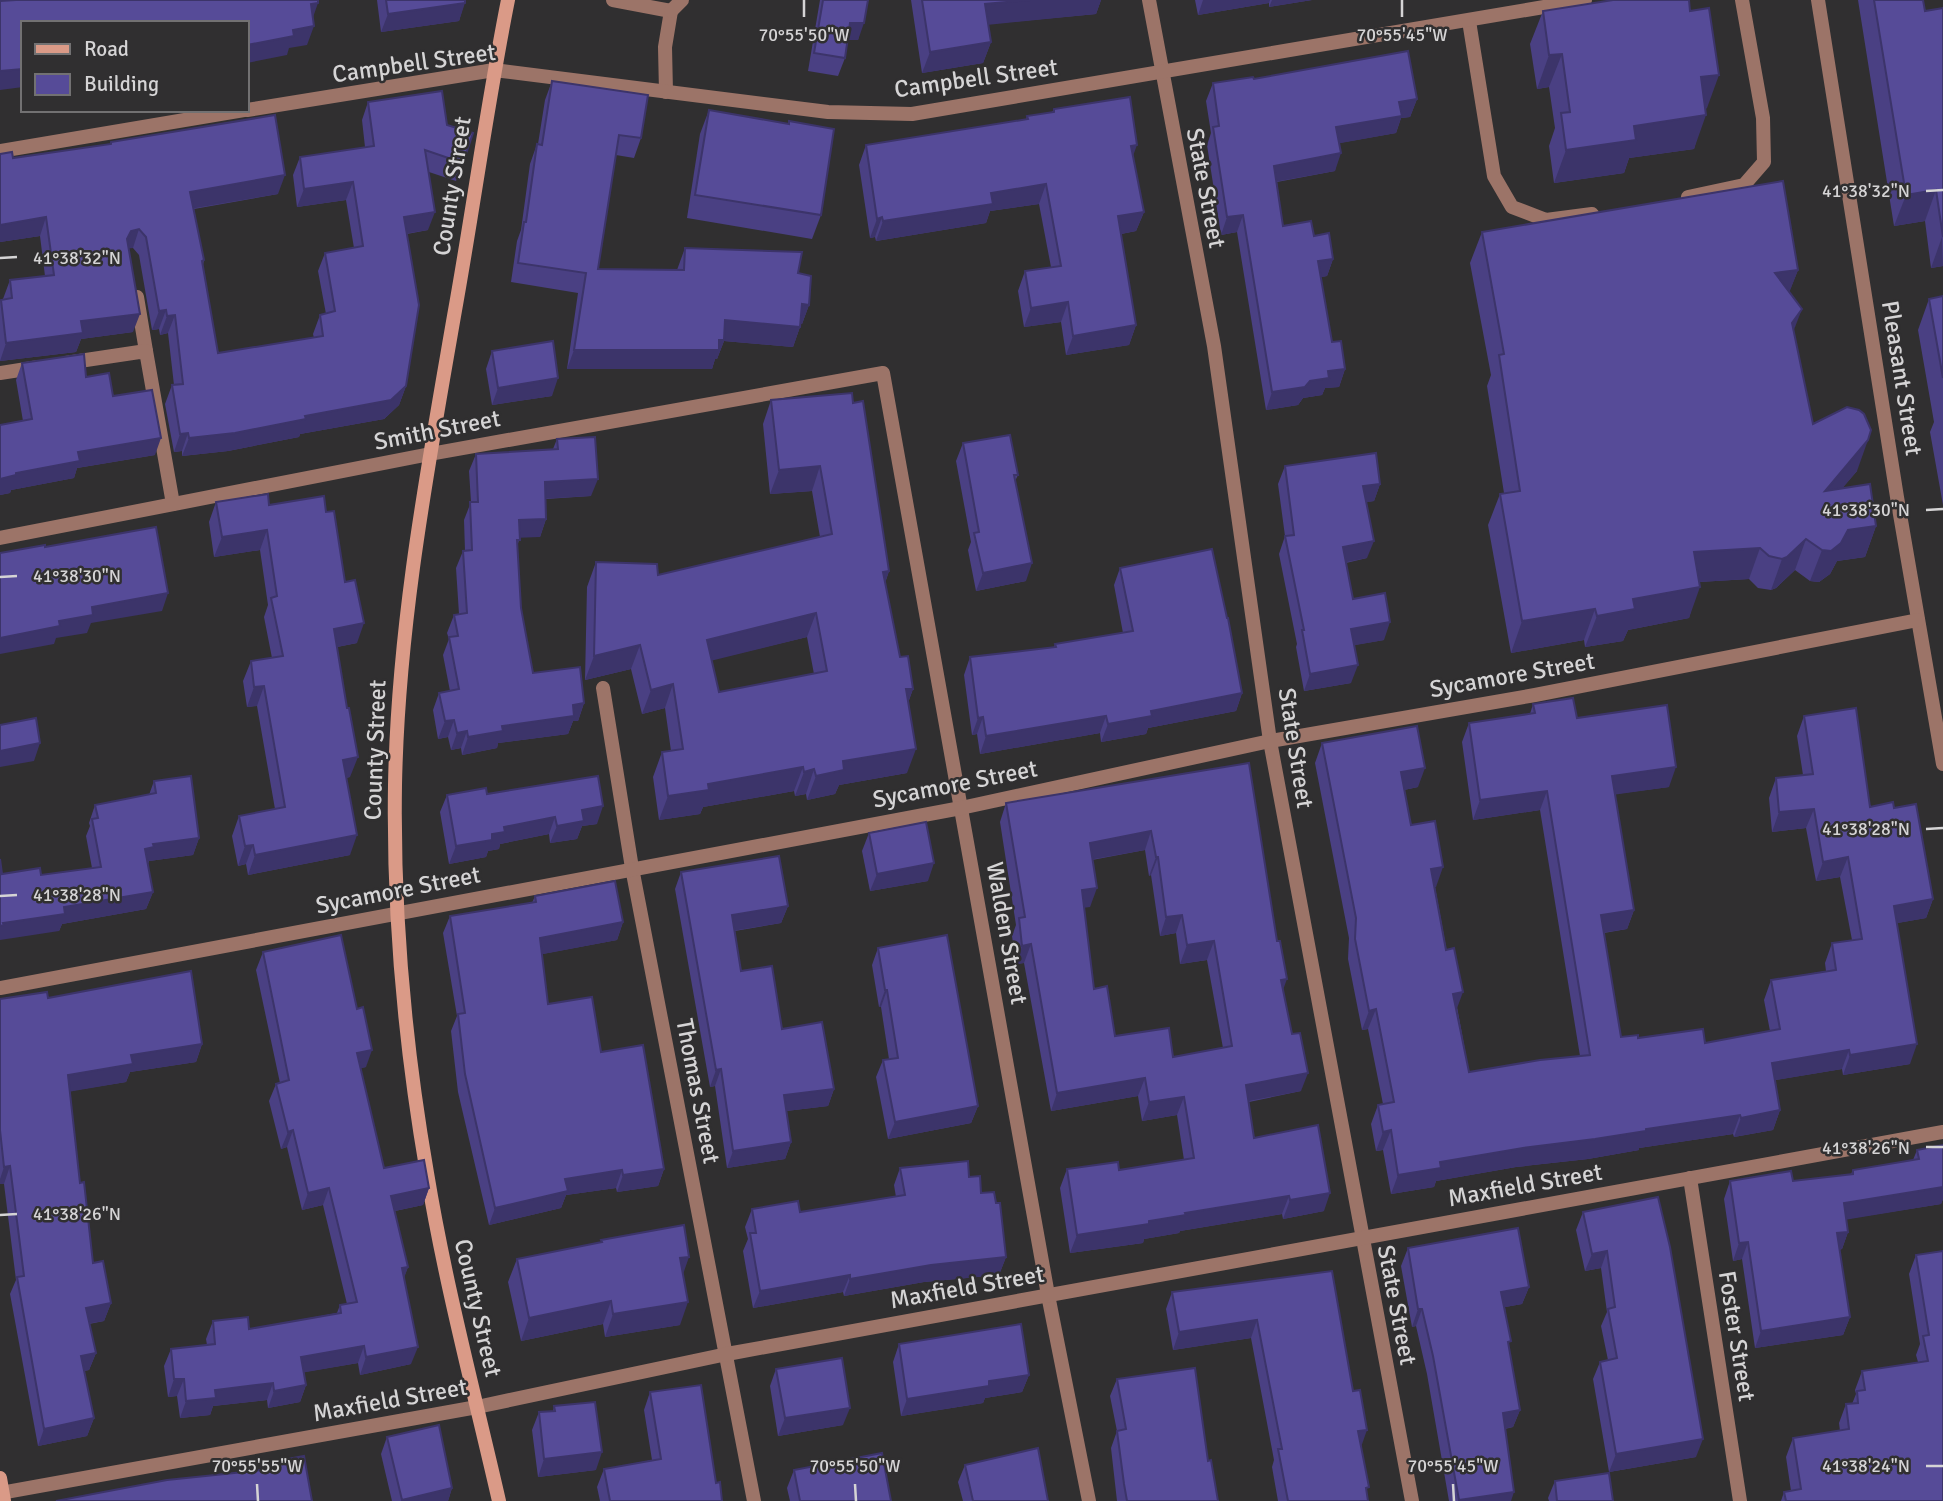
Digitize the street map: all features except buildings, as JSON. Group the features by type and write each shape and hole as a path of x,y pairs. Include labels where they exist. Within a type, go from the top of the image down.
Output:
{"main road":[{"name":"County Street","path":"499,1501 427,1174 412,1076 398,914 395,789 400,671 412,561 508,0"}],"street":[{"path":"613,0 671,11"},
{"path":"666,92 665,47 671,11 682,0"},
{"name":"State Street","path":"1149,0 1214,346 1270,741 1412,1501"},
{"name":"Campbell Street","path":"248,110 494,71 828,112 912,114 1585,0"},
{"path":"1668,201 1744,185 1764,162 1763,118 1742,0"},
{"name":"Pleasant Street","path":"1818,0 1943,764"},
{"path":"1469,21 1494,176 1512,206 1546,220 1601,213"},
{"name":"Campbell Street","path":"0,151 234,112"},
{"path":"134,284 173,504"},
{"path":"0,373 146,351"},
{"name":"Smith Street","path":"0,538 430,454 883,373"},
{"name":"Walden Street","path":"883,373 1048,1296 1089,1501"},
{"name":"Sycamore Street","path":"0,988 961,808 1270,741 1535,695 1918,620"},
{"name":"Thomas Street","path":"603,688 632,868 754,1501"},
{"name":"Maxfield Street","path":"2,1491 477,1407 727,1354 1943,1132"},
{"name":"Foster Street","path":"1690,1178 1740,1501"}]}
